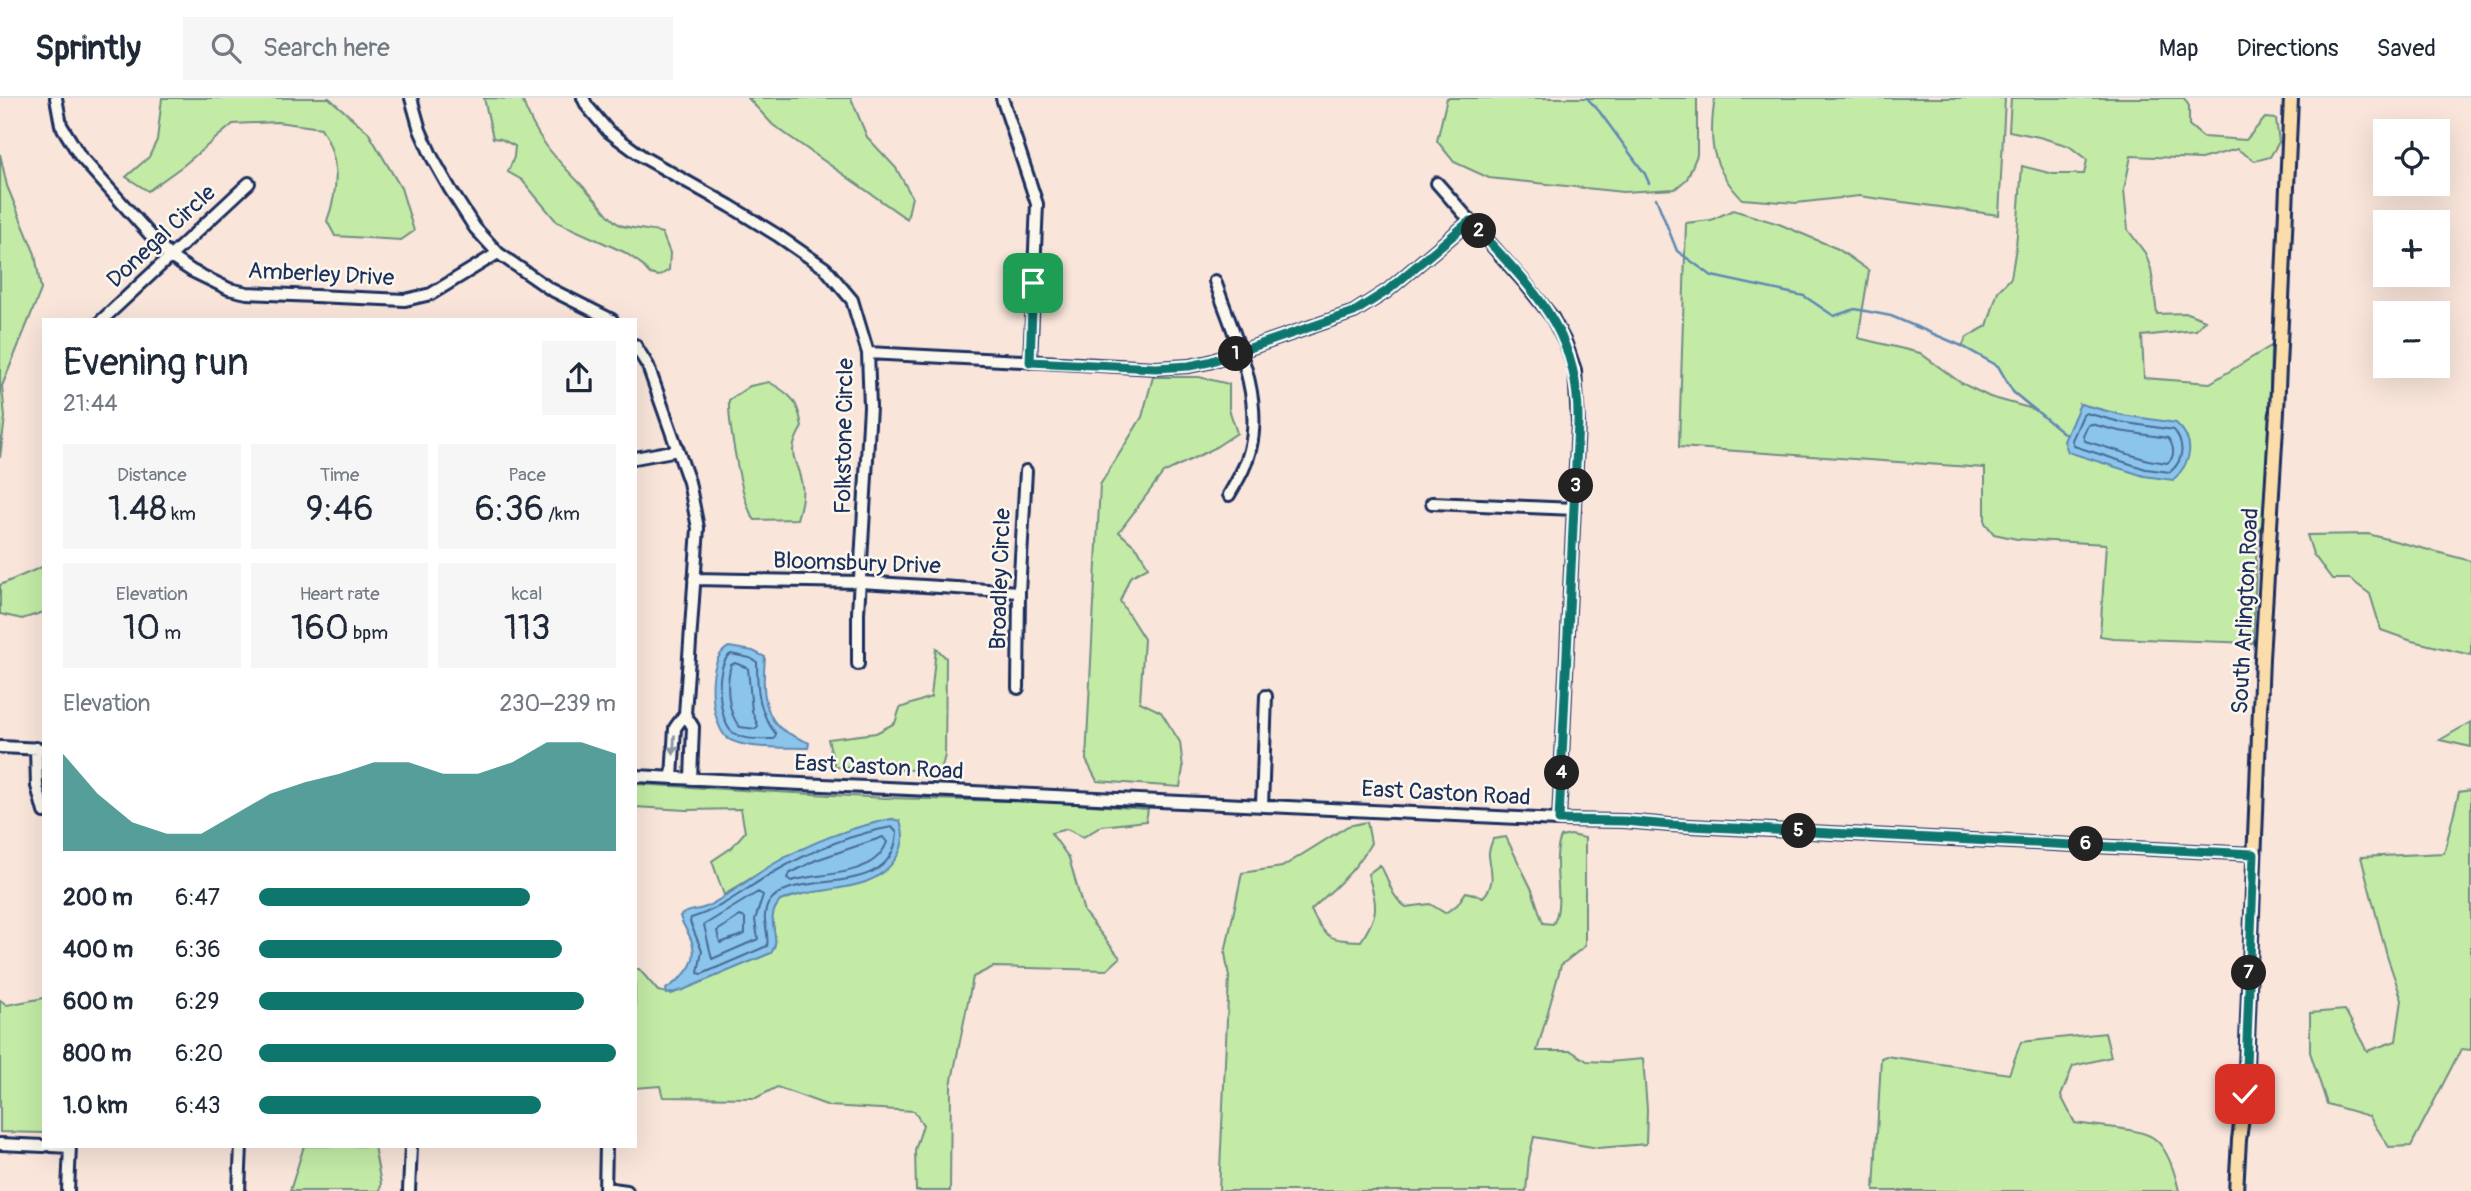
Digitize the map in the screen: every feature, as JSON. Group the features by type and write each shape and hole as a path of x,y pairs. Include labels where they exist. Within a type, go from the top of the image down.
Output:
{"main road":[{"name":"South Arlington Road","path":"2236,1191 2245,1094 2291,98"}],"street":[{"name":"Amberley Drive","path":"56,98 61,125 80,156 169,256 229,289 247,293 405,300 432,294 498,253"},
{"path":"411,98 420,130 450,190 475,228 498,253 550,289 608,318"},
{"name":"Folkstone Circle","path":"583,98 608,131 643,157 730,206 825,268 852,300 868,353 870,407 858,613 858,664"},
{"path":"1002,98 1037,204 1030,362"},
{"name":"Donegal Circle","path":"104,318 249,183"},
{"path":"1437,183 1543,304 1566,344 1574,370 1578,396 1575,509 1559,820"},
{"path":"868,353 1170,368 1209,362 1341,317 1367,305 1401,281 1470,221"},
{"path":"1215,281 1253,399 1254,426 1246,465 1230,495"},
{"path":"637,348 648,366 690,482 698,528 685,714 675,728 672,778"},
{"path":"637,458 678,450"},
{"name":"Broadley Circle","path":"1018,688 1019,592 1026,471"},
{"path":"1432,503 1575,509"},
{"name":"Bloomsbury Drive","path":"694,579 861,582 1019,592"},
{"path":"1262,806 1266,696"},
{"path":"685,714 693,727 691,779"},
{"path":"0,747 40,748 37,786 42,805"},
{"name":"East Caston Road","path":"637,776 1624,821 2254,854"},
{"path":"0,1144 42,1146"},
{"path":"68,1191 70,1148"},
{"path":"239,1191 241,1148"},
{"path":"409,1191 411,1148"},
{"path":"606,1148 605,1189 627,1191"}],"green space":[{"path":"162,98 329,98 368,132 401,188 414,231 401,240 335,236 327,221 334,197 336,173 332,151 321,128 277,122 233,124 148,191 126,177 149,157 157,140"},
{"path":"484,98 522,99 543,142 613,220 623,226 662,233 670,253 669,270 659,276 650,274 624,252 557,222 522,180 508,172 515,146 493,138"},
{"path":"748,98 851,98 867,137 896,168 912,197 907,219 773,125"},
{"path":"1447,98 1697,98 1697,155 1687,179 1675,189 1623,192 1489,178 1454,162 1437,141"},
{"path":"1715,98 2005,98 1999,215 1859,196 1796,203 1742,199 1724,176 1714,153 1712,127"},
{"path":"2011,98 2184,98 2189,106 2189,125 2203,137 2246,140 2265,118 2276,119 2279,142 2270,157 2255,161 2237,149 2201,159 2131,156 2124,190 2128,230 2145,253 2151,269 2157,314 2187,313 2205,320 2196,330 2142,336 2144,378 2210,383 2271,346 2267,512 2257,537 2253,643 2100,636 2106,544 2017,539 1994,534 1985,523 1985,468 1679,447 1686,223 1711,220 1733,210 1779,224 1838,249 1869,271 1858,338 1920,353 1961,383 1990,397 2033,409 2013,392 1998,366 1962,346 1967,337 1987,326 1998,291 2011,278 2022,166 2053,174 2084,174 2087,160 2069,146 2009,131","holes":["2080,404 2122,415 2144,476"]},
{"path":"0,154 7,186 35,254 41,290 2,386 5,417 0,458"},
{"path":"1153,377 1199,377 1229,384 1229,409 1237,433 1213,449 1163,473 1119,532 1138,549 1148,567 1130,577 1120,601 1144,639 1140,702 1161,712 1180,742 1183,768 1180,787 1097,781 1086,760 1100,485 1142,417"},
{"path":"769,382 793,400 802,427 793,451 802,490 797,519 755,520 745,499 737,463 729,400 750,386"},
{"path":"2368,534 2471,561 2471,655 2412,641 2381,630 2370,594 2350,579 2332,579 2313,554 2307,535"},
{"path":"42,567 42,613 22,619 0,614 0,585"},
{"path":"936,648 946,658 945,755 941,771 835,767 828,739 876,733 895,723 900,708 931,697"},
{"path":"2471,722 2471,747 2440,740"},
{"path":"637,784 1148,809 1146,821 1102,826 1083,837 1067,829 1051,833 1069,858 1084,912 1120,958 1107,970 993,967 973,977 951,1085 950,1191 916,1191 915,1150 923,1125 914,1111 829,1106 777,1087 756,1098 663,1097 660,1086 637,1088 637,969 658,991 672,994 771,953 774,935 772,915 780,901 804,893 828,890 892,819 847,831 805,849 724,895 712,861 731,848 745,832 741,809 637,807"},
{"path":"2471,790 2471,1050 2461,1049 2411,1146 2389,1147 2369,1116 2327,1104 2310,1052 2310,1013 2345,1010 2367,1051 2396,1041 2402,1000 2387,956 2361,857 2444,853 2459,792"},
{"path":"1367,822 1371,843 1365,854 1344,879 1311,910 1325,932 1342,940 1361,941 1367,931 1375,909 1368,874 1380,865 1393,893 1406,907 1430,904 1445,913 1457,905 1466,892 1483,897 1492,878 1489,854 1493,839 1506,837 1532,890 1543,923 1553,924 1558,905 1557,858 1561,837 1571,835 1585,838 1585,946 1561,965 1537,1051 1571,1051 1587,1061 1643,1059 1647,1109 1646,1144 1598,1148 1534,1137 1526,1191 1219,1191 1229,977 1225,953 1242,873 1282,867 1348,826"},
{"path":"42,998 42,1133 0,1132 0,1000 7,1005"},
{"path":"2105,1033 2111,1057 2073,1066 2061,1096 2075,1123 2137,1131 2158,1141 2170,1161 2179,1191 1874,1191 1881,1058 1886,1056 2009,1074 2021,1042"},
{"path":"303,1148 374,1148 380,1191 290,1191"}],"water":[{"path":"2080,404 2122,415 2176,423 2183,430 2189,445 2184,467 2173,480 2144,476 2068,452 2064,441"},
{"path":"729,647 753,651 765,657 764,684 769,712 779,727 809,743 808,748 753,746 726,737 716,718 712,690 716,663 721,653"},
{"path":"892,819 900,821 903,840 899,853 886,870 859,884 780,901 773,916 775,941 771,953 683,990 667,994 666,989 680,979 693,961 693,946 680,916 714,903 770,866 814,844"}],"waterway":[{"path":"1587,98 1649,183"},
{"path":"1656,198 1677,251 1712,276 1804,296 1834,316 1855,309 1891,316 1962,346 1998,366 2013,392 2066,435"}],"route":[{"path":"1033,283 1030,362 1156,368 1189,366 1240,352 1354,312 1401,281 1470,221 1552,317 1566,344 1578,396 1559,820 1591,819 2254,854 2245,1094"}]}
